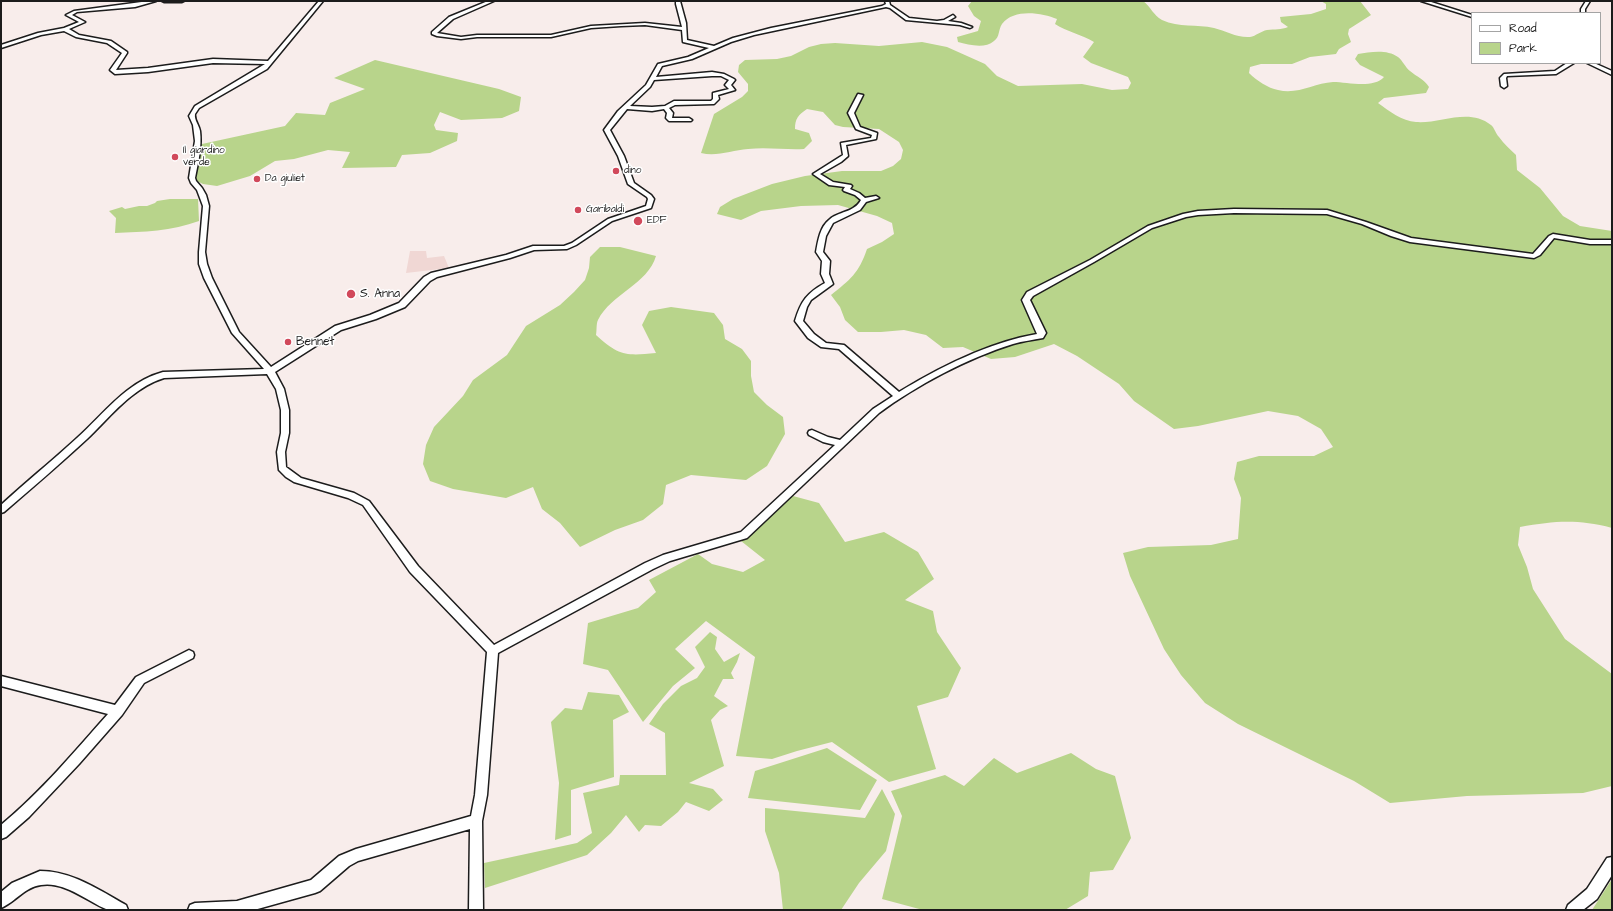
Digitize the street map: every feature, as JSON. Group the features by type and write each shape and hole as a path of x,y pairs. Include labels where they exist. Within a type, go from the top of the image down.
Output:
{"street":[{"path":"1,47 40,34 65,29 83,22 68,15 70,13 154,1"},
{"path":"164,1 182,1"},
{"path":"321,1 269,64 257,73 197,107 192,112 191,116 198,128 198,146 192,178 193,182 200,189 206,206 202,264 233,329 270,371 280,389 285,410 285,433 281,452 282,468 285,472 290,476 313,485 360,499 366,503 414,569 493,651 481,795 476,821 476,910"},
{"path":"492,1 451,18 434,33 437,35 461,38 477,36 551,36 591,27 645,24 684,29"},
{"path":"678,1 684,22 685,41 713,47"},
{"path":"1423,1 1471,16"},
{"path":"1583,12 1583,9 1588,1"},
{"path":"1,510 86,435 130,393 152,378 163,375 270,371 338,328 373,317 402,305 434,275 508,257 533,248 565,248 574,244 610,220 641,211 648,207 651,199 631,184 628,172 607,130 625,107 648,86 655,72 662,64 690,58 713,47 736,39 779,28 838,17 886,4 908,19 952,22 970,27"},
{"path":"937,22 945,21 953,16"},
{"path":"65,29 73,35 105,40 118,47 125,53 115,65 113,70 115,72 148,70 213,60 269,64"},
{"path":"1504,86 1503,78 1506,75 1556,72 1569,64"},
{"path":"1592,64 1612,73"},
{"path":"625,107 652,109 666,107 674,103 712,103 716,99 715,94 732,90 728,85 732,80 722,75 712,74 652,79"},
{"path":"860,95 851,113 858,128 874,134 873,139 843,144 846,154 839,161 816,174 831,184 849,186 846,190 857,194 864,200"},
{"path":"666,107 670,113 669,118 672,120 689,120"},
{"path":"876,198 864,200 856,210 831,221 821,238 819,252 826,261 825,274 829,284 812,293 803,306 799,321 811,336 824,344 841,347 897,395"},
{"path":"493,651 649,566 667,558 744,534 876,411 897,395 924,380 1008,342 1040,336 1042,333 1026,300 1030,294 1092,261 1150,227 1185,215 1234,211 1327,212 1360,221 1410,240 1531,256 1538,254 1551,237 1554,236 1590,242 1612,242"},
{"path":"812,434 826,440 843,442"},
{"path":"1,833 25,813 70,766 118,711 140,680 189,655"},
{"path":"1,681 118,711"},
{"path":"196,910 237,908 315,886 344,861 356,855 476,821"},
{"path":"1573,910 1592,894 1612,863"},
{"path":"1,901 17,888 40,878 50,878 76,885 121,910"}],"shaded area":[{"path":"410,251 426,251 427,258 444,256 449,268 406,273"}],"green space":[{"path":"972,1 1143,1 1162,20 1181,25 1214,28 1236,35 1250,37 1263,31 1288,27 1281,22 1280,17 1311,14 1326,9 1326,4 1321,1 1360,1 1371,15 1349,29 1348,34 1351,42 1339,49 1336,54 1310,57 1292,64 1261,64 1250,67 1249,73 1267,86 1285,91 1299,90 1319,84 1333,82 1367,84 1379,81 1384,77 1360,65 1355,59 1358,54 1368,52 1384,52 1394,54 1408,69 1423,80 1429,87 1426,93 1384,98 1378,103 1406,120 1416,122 1464,117 1473,117 1482,120 1492,126 1501,140 1516,155 1517,170 1540,188 1563,216 1580,226 1612,231 1612,528 1577,522 1544,523 1520,527 1518,545 1527,567 1533,589 1565,639 1612,674 1612,786 1583,793 1467,796 1390,803 1354,781 1238,724 1205,703 1181,675 1164,649 1130,576 1123,553 1148,547 1211,545 1238,539 1241,498 1234,479 1237,462 1259,456 1314,456 1333,447 1321,429 1298,416 1268,411 1198,426 1174,429 1134,401 1119,384 1077,356 1054,344 1015,357 991,359 963,347 943,348 926,335 904,330 858,332 845,320 840,307 831,295 844,285 857,270 867,249 894,234 892,223 877,216 838,205 801,206 761,211 741,220 717,214 720,207 733,199 772,184 805,176 842,171 881,171 893,166 901,159 903,150 899,142 879,129 843,127 835,125 823,112 807,109 801,113 796,120 795,126 795,129 809,133 812,141 804,149 755,148 719,154 701,153 714,114 742,97 748,91 748,84 738,72 739,65 745,60 777,59 791,56 809,47 821,44 835,43 879,46 922,42 947,47 985,64 997,76 1018,86 1082,84 1112,90 1128,89 1131,83 1128,77 1091,63 1083,57 1094,42 1060,27 1055,24 1057,19 1044,15 1028,13 1007,19 1002,24 997,38 986,45 977,46 958,42 957,37 978,31 981,21 974,16 968,6"},
{"path":"375,60 499,89 521,97 519,111 502,118 461,120 440,112 434,125 436,130 458,133 457,141 430,153 402,155 396,167 342,168 350,152 328,150 294,159 275,161 250,176 217,186 203,184 195,180 202,144 285,126 296,113 325,115 330,103 365,89 334,78"},
{"path":"170,199 198,199 199,221 168,229 115,233 116,218 109,211 122,207 125,209 147,206 157,201"},
{"path":"600,247 620,247 656,256 652,266 638,282 611,303 604,311 597,322 596,335 617,351 623,353 656,353 642,325 649,311 671,307 714,313 723,325 725,339 742,349 751,361 751,376 754,392 767,405 783,417 785,434 767,466 746,480 691,475 666,485 663,504 643,520 615,530 580,547 560,523 542,509 533,487 506,498 453,489 430,481 423,464 426,445 434,427 463,396 473,380 507,355 526,326 560,305 574,292 585,280 589,268 590,257"},
{"path":"793,496 819,503 845,542 884,532 918,552 934,579 905,600 933,611 937,632 961,668 948,697 917,706 936,769 889,782 832,742 772,759 736,756 755,657 706,621 675,649 695,668 673,686 643,722 608,670 583,664 588,623 638,608 656,592 649,580 698,554 712,564 743,572 765,560 741,541"},
{"path":"710,632 717,637 715,649 724,662 740,653 731,673 734,679 723,679 714,696 728,706 720,710 711,720 724,766 689,783 713,789 723,800 709,811 686,802 678,812 661,826 645,825 639,832 626,815 611,833 587,855 485,888 484,863 577,843 592,833 583,793 619,785 620,775 666,775 665,733 649,724 663,704 681,686 697,678 705,667 695,647"},
{"path":"588,692 619,695 629,712 613,720 614,777 571,790 571,835 555,840 559,783 551,722 565,708 582,710"},
{"path":"827,748 877,780 860,810 748,798 755,771"},
{"path":"1071,753 1096,769 1115,776 1131,838 1113,870 1090,872 1088,896 1065,910 923,910 882,899 902,816 891,791 945,775 964,786 994,758 1017,773"},
{"path":"882,789 895,814 886,851 859,883 841,910 783,910 779,873 765,831 765,808 865,818"},
{"path":"1612,879 1612,910 1592,910"}],"place":[{"name":"Il giardino verde","path":"175,157"},
{"name":"dino","path":"616,171"},
{"name":"Da giuliet","path":"257,179"},
{"name":"Garibaldi","path":"578,210"},
{"name":"EDF","path":"638,221"},
{"name":"S. Anna","path":"351,294"},
{"name":"Bennet","path":"288,342"}]}
